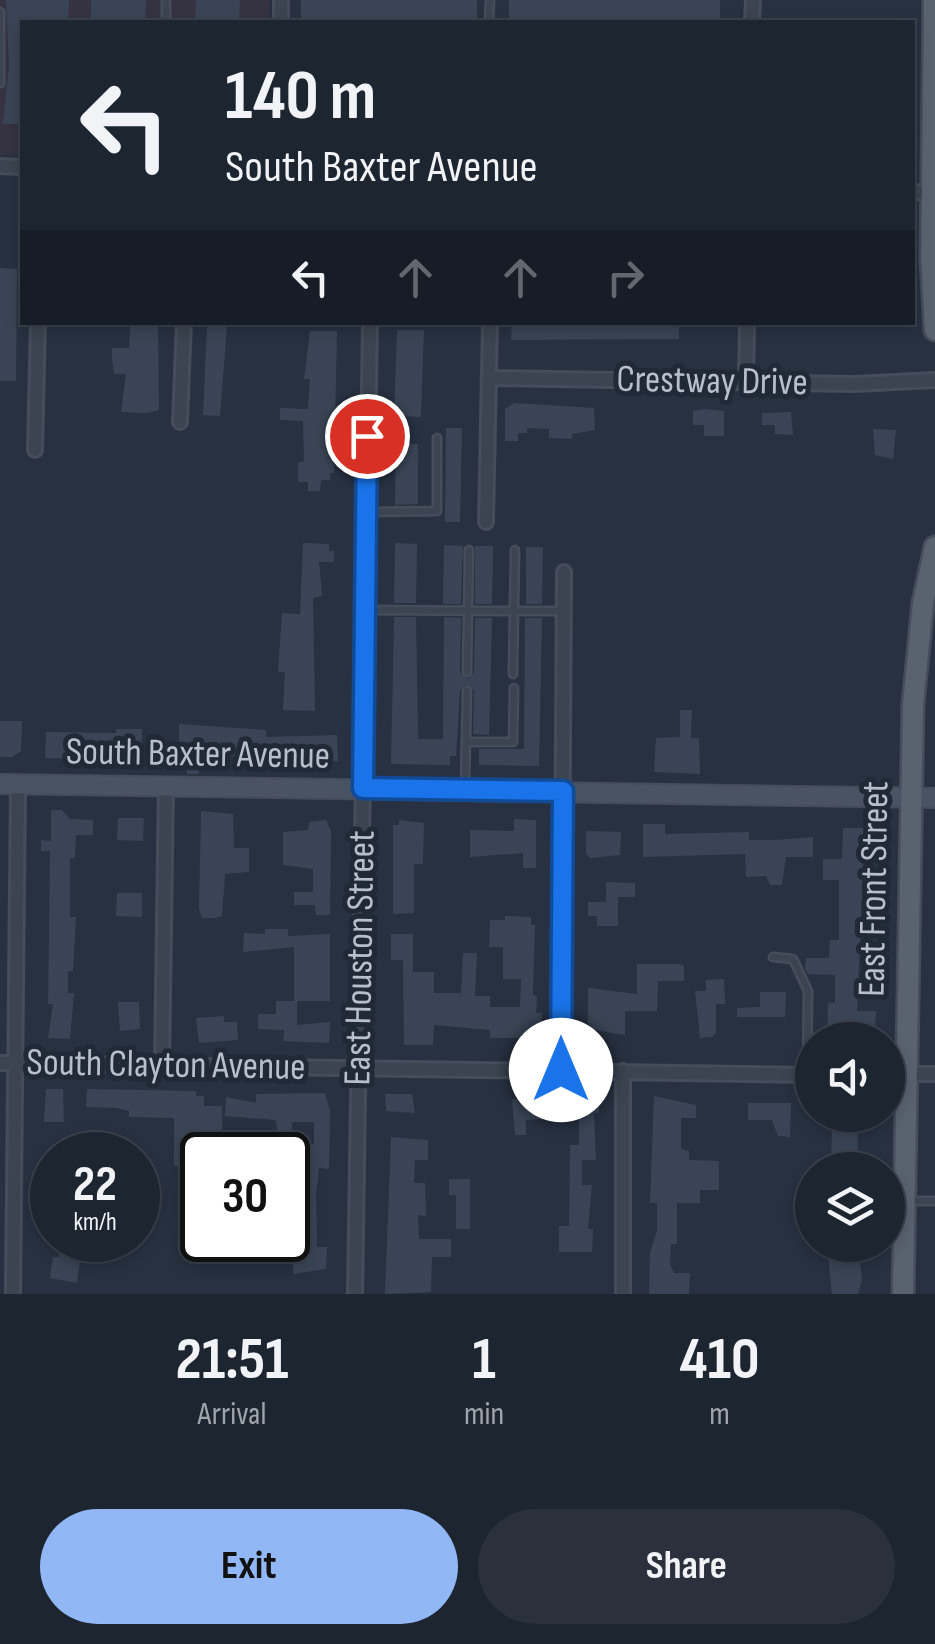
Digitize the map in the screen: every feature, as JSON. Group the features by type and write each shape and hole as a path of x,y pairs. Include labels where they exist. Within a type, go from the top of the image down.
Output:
{"main road":[{"path":"934,0 926,193 935,330"},
{"name":"East Front Street","path":"899,1022 916,666 935,547"},
{"name":"East Front Street","path":"903,1262 903,1294"}],"street":[{"path":"36,450 38,325"},
{"path":"180,422 184,325"},
{"name":"East Houston Street","path":"355,1294 370,325"},
{"path":"486,522 490,325"},
{"path":"746,381 747,325"},
{"name":"Crestway Drive","path":"488,378 855,384 935,380"},
{"path":"561,1070 564,572"},
{"path":"9,785 16,1063 13,1294"},
{"name":"South Baxter Avenue","path":"9,785 935,798"},
{"path":"162,1064 166,786"},
{"name":"South Clayton Avenue","path":"0,1063 795,1075"},
{"path":"623,1294 624,1072"},
{"path":"905,1074 935,1074"}],"lane":[{"path":"0,12 0,83"},
{"path":"365,512 437,511 437,438"},
{"path":"467,672 469,550"},
{"path":"513,674 514,550"},
{"path":"364,610 564,611"},
{"path":"466,742 513,742 514,688"},
{"path":"465,790 467,691"},
{"path":"773,957 794,959 808,990 809,1022"},
{"path":"905,1201 935,1201"}],"shaded area":[{"path":"0,0 270,0 269,20 20,20 20,156 0,155"}],"building":[{"path":"6,0 69,0 68,20 20,20 18,124 3,124 9,65"},
{"path":"91,0 146,0 145,20 91,20"},
{"path":"196,0 240,0 239,20 195,20"},
{"path":"301,0 477,0 477,20 301,19"},
{"path":"509,0 720,0 720,20 509,20"},
{"path":"0,268 17,269 16,381 0,381"},
{"path":"130,325 158,325 159,410 121,412 126,374 114,374 112,348 129,348"},
{"path":"207,325 227,326 220,416 203,415"},
{"path":"512,325 679,325 679,339 511,340"},
{"path":"397,330 424,330 421,417 394,416"},
{"path":"310,331 337,331 334,473 330,473 330,480 321,480 320,491 308,491 308,482 298,482 298,463 304,461 303,421 280,420 280,408 308,409 310,379 304,379"},
{"path":"514,403 594,408 595,430 572,434 572,439 549,438 549,429 527,428 527,433 518,433 518,441 505,441 505,409"},
{"path":"693,411 724,411 724,436 704,436 704,425 693,425"},
{"path":"791,412 793,435 775,434 775,425 762,425 762,413"},
{"path":"446,428 462,428 460,522 445,522"},
{"path":"873,429 896,430 893,459 875,455"},
{"path":"396,443 418,444 418,504 395,505"},
{"path":"303,543 329,544 329,551 334,551 334,562 319,562 322,596 313,598 315,711 283,710 285,672 278,672 282,613 300,614"},
{"path":"395,543 417,544 416,603 394,603"},
{"path":"444,545 463,546 461,604 443,604"},
{"path":"475,546 493,546 492,604 475,604"},
{"path":"526,547 543,547 542,604 526,604"},
{"path":"394,617 416,617 418,739 443,739 444,617 461,618 460,672 468,679 474,672 475,618 492,618 489,735 473,734 474,690 465,685 460,691 456,756 450,756 450,765 391,764"},
{"path":"525,618 542,618 539,766 479,765 479,749 524,749"},
{"path":"680,710 692,710 691,738 699,738 700,774 654,772 656,738 680,737"},
{"path":"0,721 22,721 21,751 12,757 0,757"},
{"path":"179,724 266,730 266,737 337,735 338,761 315,761 315,756 265,761 230,756 230,760 199,760 199,774 187,774 187,756 179,756"},
{"path":"116,729 142,729 142,747 136,758 94,753 84,759 45,758 46,732 116,733"},
{"path":"51,810 62,810 70,819 93,820 93,835 76,835 75,858 70,858 70,917 76,917 73,971 68,971 68,993 74,993 70,1039 48,1038 53,1004 48,1004 50,851 41,851 41,840 51,841"},
{"path":"201,811 233,814 234,848 249,848 249,872 225,874 222,916 215,918 202,918 199,909"},
{"path":"118,818 144,818 143,841 117,840"},
{"path":"514,819 536,820 536,868 523,868 523,853 470,857 470,830 514,831"},
{"path":"326,820 331,831 330,915 316,915 315,905 294,905 294,892 313,892 313,869 283,865 283,832 308,830 309,822"},
{"path":"399,820 424,823 423,864 414,864 414,913 393,914 393,825 399,825"},
{"path":"643,824 665,824 665,834 749,832 749,840 813,837 813,857 786,857 782,885 770,885 766,876 746,877 745,854 643,857"},
{"path":"843,828 865,828 857,1011 876,1011 875,1022 827,1022 828,1002 835,1003 835,975 808,974 805,969 806,958 829,958 830,940 839,940 839,880 823,880 823,859 842,859"},
{"path":"586,831 621,832 620,855 590,858 586,854"},
{"path":"606,882 635,883 635,897 618,897 618,926 597,926 597,916 588,916 588,902 606,902"},
{"path":"117,893 142,893 142,917 116,916"},
{"path":"505,916 531,917 531,925 535,925 533,995 537,996 536,1013 542,1013 541,1038 490,1038 490,1030 434,1025 433,1045 404,1045 403,960 391,960 391,934 413,934 413,972 434,972 434,993 461,993 463,953 477,953 475,996 490,996 490,1007 520,1007 521,979 503,979 503,947 489,947 490,920 505,920"},
{"path":"265,929 288,929 288,936 330,934 330,1001 294,1001 294,947 243,952 244,933 265,934"},
{"path":"637,964 680,964 684,966 684,981 658,981 657,1011 625,1011 625,1035 588,1029 588,988 637,994"},
{"path":"724,979 725,1004 716,1004 716,1033 700,1038 695,991 706,991 706,980"},
{"path":"760,992 786,992 785,1017 737,1017 737,1008 760,1007"},
{"path":"276,1001 297,1001 297,1025 330,1022 329,1043 283,1041 284,1030 258,1029 258,1014 276,1014"},
{"path":"118,1002 139,1002 140,1029 120,1031"},
{"path":"224,1016 224,1022 237,1022 238,1040 199,1043 196,1018"},
{"path":"46,1089 63,1089 64,1122 44,1122"},
{"path":"87,1089 196,1091 196,1096 204,1096 204,1106 222,1106 222,1132 180,1132 180,1166 174,1166 174,1118 129,1117 129,1111 86,1107"},
{"path":"599,1092 599,1113 594,1113 596,1160 582,1160 582,1185 592,1185 588,1229 593,1229 592,1252 559,1252 559,1226 569,1226 570,1145 579,1145 579,1116 526,1120 526,1135 515,1135 512,1099"},
{"path":"325,1093 330,1111 329,1169 319,1168 316,1195 317,1247 327,1247 326,1269 293,1274 293,1262 310,1262 310,1144 314,1144 314,1122 292,1122 292,1130 277,1130 276,1120 225,1116 226,1097 256,1103 256,1094"},
{"path":"385,1094 412,1094 415,1113 386,1111"},
{"path":"654,1096 696,1105 696,1118 681,1118 681,1149 689,1151 689,1160 719,1161 719,1190 700,1190 700,1203 677,1203 677,1244 671,1244 670,1264 674,1273 690,1273 689,1294 649,1294 650,1253 657,1230 657,1203 650,1203"},
{"path":"748,1103 791,1103 790,1137 778,1136 772,1120 748,1120"},
{"path":"832,1132 858,1132 857,1152 831,1152"},
{"path":"391,1137 428,1140 428,1160 415,1160 414,1183 425,1183 426,1216 418,1215 419,1239 451,1239 451,1257 432,1257 431,1292 385,1294"},
{"path":"449,1179 470,1179 470,1229 456,1229 456,1195 449,1195"},
{"path":"52,1262 80,1262 77,1283 50,1278"},
{"path":"829,1262 860,1262 862,1280 858,1294 832,1294"}],"route":[{"path":"367,436 363,788 563,791 561,1070"}]}
